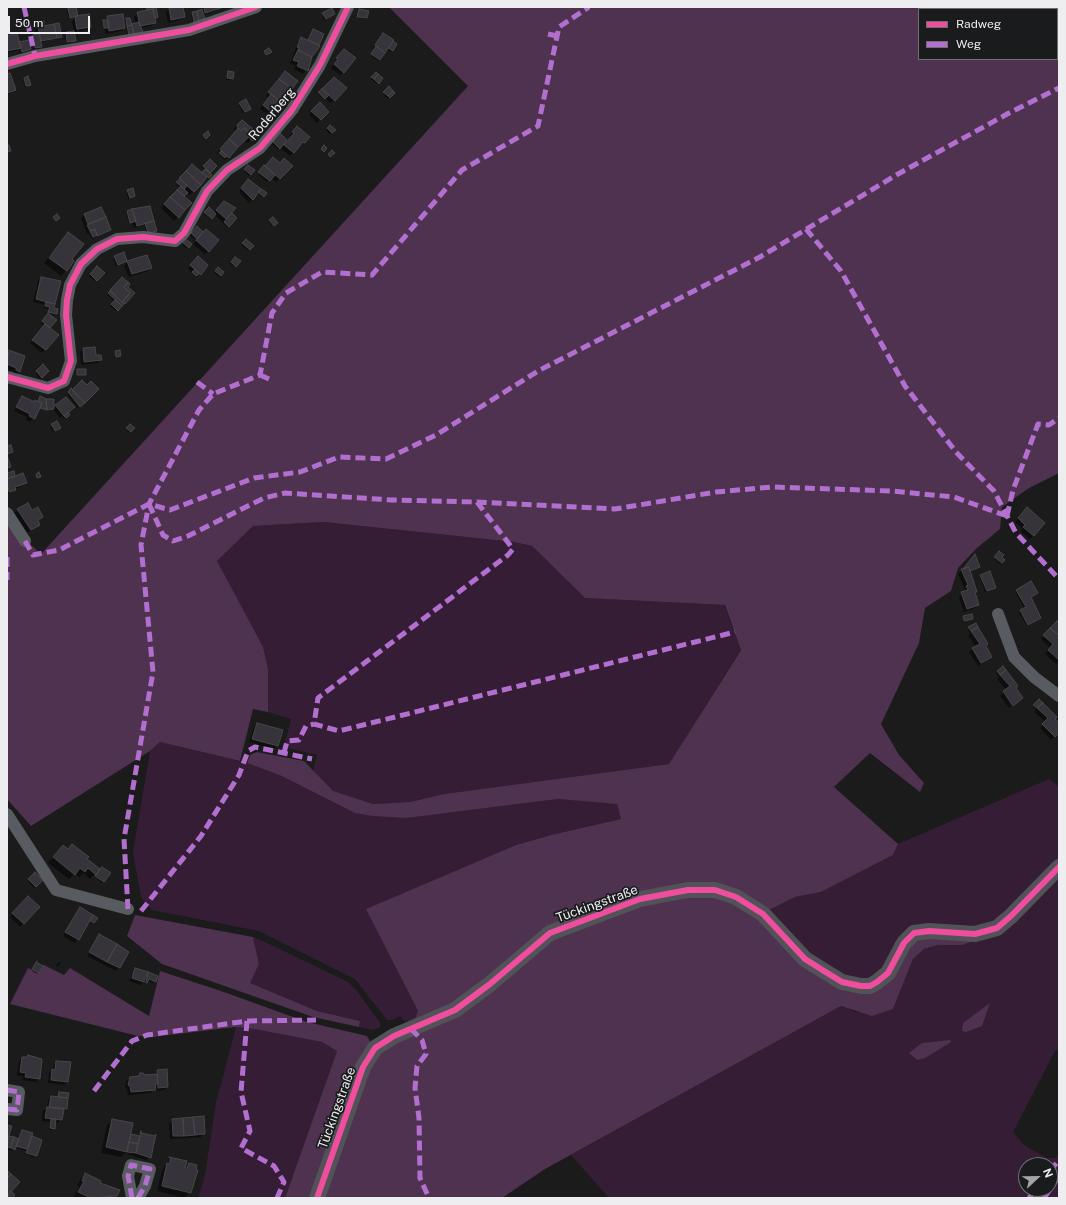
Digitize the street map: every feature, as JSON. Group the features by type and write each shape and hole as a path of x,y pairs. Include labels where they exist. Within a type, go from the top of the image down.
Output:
{"street":[{"path":"7,64 35,56 189,30 256,7"},
{"name":"Roderberg","path":"7,377 48,388 64,381 71,361 66,315 67,300 70,285 81,264 97,249 118,239 143,237 175,241 184,233 207,191 227,170 260,148 292,110 320,65 348,7"},
{"path":"7,512 26,541"},
{"path":"998,614 1014,657 1034,677 1059,696"},
{"path":"7,814 56,890 128,909"},
{"name":"Tückingstraße","path":"318,1198 363,1067 375,1048 394,1036 455,1010 490,984 550,933 640,899 688,890 715,890 736,896 763,914 805,959 824,972 842,982 861,986 870,986 888,974 904,943 914,933 929,931 975,934 997,928 1011,916 1059,867"},
{"path":"7,1090 19,1092 17,1110 7,1109"},
{"path":"132,1198 128,1176 131,1165 150,1169 145,1186 138,1198"}],"shaded area":[{"path":"389,7 1059,7 1059,473 1029,488 1002,507 1000,529 977,548 958,568 951,591 925,608 919,643 881,724 899,755 924,783 920,792 870,753 834,787 898,844 893,855 821,892 795,897 767,911 796,950 875,992 884,987 910,944 921,938 980,939 962,945 938,945 924,949 913,959 893,1009 872,1016 841,1006 545,1169 502,1198 326,1198 324,1196 285,1198 337,1051 322,1042 236,1027 152,1037 138,1036 10,1004 28,968 39,973 44,965 64,975 70,968 149,1016 160,971 307,1022 367,1036 371,1043 411,1029 418,1011 366,909 516,845 551,835 621,819 617,804 558,799 407,818 373,816 355,813 282,776 247,763 250,755 257,752 304,761 333,791 373,804 410,802 444,794 669,764 741,650 725,605 585,598 532,546 514,542 324,522 253,526 217,561 263,647 268,669 268,712 253,709 240,761 160,742 150,751 31,826 7,799 7,523 41,554 468,86"},
{"path":"324,522 514,542 532,546 585,598 724,605 741,649 669,764 444,794 410,802 373,804 333,792 313,771 317,755 284,747 291,719 268,712 268,669 217,561 253,526"},
{"path":"160,742 247,763 407,818 558,799 617,803 621,819 551,835 516,845 367,909 418,1011 414,1022 404,1021 400,1016 392,1020 387,1020 355,979 259,931 152,910 141,897 133,852 150,751"},
{"path":"1049,779 1059,787 1059,861 999,920 977,928 924,928 879,973 868,978 853,980 813,959 767,911 795,897 821,892 893,855 898,844"},
{"path":"1059,877 1059,1049 1055,1051 1013,1132 1024,1145 1045,1157 1018,1157 1018,1197 1058,1197 1058,1157 1056,1157 1059,1151 1059,1198 609,1198 571,1155 841,1006 856,1012 893,1009 913,959 924,949 938,945 962,945"},
{"path":"135,915 253,937 259,964 250,983 317,1011 360,1021 359,1027 313,1017 162,964 127,936"},
{"path":"253,937 348,982 357,991 381,1024 379,1028 372,1030 359,1027 360,1021 317,1011 249,983 259,964"},
{"path":"990,1003 982,1026 966,1032 962,1031 963,1023"},
{"path":"236,1027 322,1042 337,1051 285,1198 198,1198 205,1175 216,1103"},
{"path":"950,1040 951,1042 925,1058 917,1060 909,1053 922,1043"}],"building":[{"path":"76,7 78,16 70,18 68,8"},
{"path":"146,7 153,7 153,9 147,10"},
{"path":"153,7 156,7 158,17 155,18"},
{"path":"183,7 185,17 171,20 169,8"},
{"path":"204,7 221,7 221,8 205,13"},
{"path":"332,8 335,14 326,19 322,13"},
{"path":"153,9 156,23 140,26 137,12"},
{"path":"202,9 205,19 199,21 197,11"},
{"path":"359,9 369,11 367,18 357,17"},
{"path":"197,11 199,21 194,22 192,12"},
{"path":"89,14 91,27 77,29 75,16"},
{"path":"123,14 125,28 109,31 107,16"},
{"path":"126,18 130,18 132,25 127,26"},
{"path":"103,20 108,20 109,28 104,28"},
{"path":"44,21 44,25 38,27 37,22"},
{"path":"139,22 143,32 134,35 132,24"},
{"path":"59,23 62,37 57,38 54,24"},
{"path":"54,24 57,38 41,41 38,27"},
{"path":"132,25 134,34 129,35 127,26"},
{"path":"313,29 324,34 319,45 308,40"},
{"path":"74,31 76,41 67,42 66,32"},
{"path":"17,33 21,48 7,51 7,36"},
{"path":"383,33 394,40 385,53 375,45"},
{"path":"39,34 42,47 35,48 33,35"},
{"path":"301,37 320,46 312,57 298,50 299,48 297,47"},
{"path":"29,40 31,49 22,52 19,42"},
{"path":"393,41 397,44 393,51 388,48"},
{"path":"376,46 385,53 380,60 371,54"},
{"path":"269,48 272,52 266,55 264,51"},
{"path":"344,49 356,58 344,73 334,64 338,59 336,58"},
{"path":"298,50 312,57 308,71 297,66 299,62 293,60"},
{"path":"228,71 234,72 233,79 227,78"},
{"path":"285,71 298,81 292,89 279,79"},
{"path":"376,72 378,74 374,79 371,77"},
{"path":"10,73 16,90 7,93 7,74"},
{"path":"378,74 383,78 379,84 374,79"},
{"path":"28,76 31,85 26,86 24,78"},
{"path":"334,77 347,88 335,101 322,89"},
{"path":"279,79 290,87 279,100 268,92"},
{"path":"389,86 393,91 388,96 383,92"},
{"path":"322,89 329,95 325,99 318,92"},
{"path":"393,91 395,93 390,98 388,96"},
{"path":"271,94 281,102 272,113 263,105"},
{"path":"246,99 251,109 245,112 239,103"},
{"path":"320,102 329,112 321,120 311,111"},
{"path":"242,120 258,133 252,141 249,137 252,134 244,128 241,131 238,128 237,125"},
{"path":"330,125 336,130 332,133 327,128"},
{"path":"297,126 310,137 305,143 303,142 294,153 284,145 294,133 292,132"},
{"path":"238,128 241,131 244,128 252,134 238,147 229,139"},
{"path":"208,131 210,135 206,139 203,135"},
{"path":"280,133 287,140 280,149 273,142"},
{"path":"229,139 238,147 229,158 220,149"},
{"path":"7,145 9,145 11,151 7,152"},
{"path":"324,145 327,148 324,152 321,149"},
{"path":"332,150 335,153 330,157 328,154"},
{"path":"221,151 227,156 225,158 219,153"},
{"path":"273,157 280,163 284,158 293,166 280,179 265,166"},
{"path":"210,159 217,166 210,173 203,166"},
{"path":"192,164 207,177 201,185 186,171"},
{"path":"248,165 255,170 251,175 244,169"},
{"path":"264,165 275,175 270,181 258,172"},
{"path":"205,169 212,175 209,178 202,172"},
{"path":"186,171 201,185 194,192 179,178"},
{"path":"180,179 187,186 184,189 176,182"},
{"path":"248,179 261,189 253,200 241,188"},
{"path":"181,186 188,193 184,196 177,190"},
{"path":"133,188 135,196 130,198 127,190"},
{"path":"261,189 267,193 264,197 258,192"},
{"path":"177,190 192,203 185,210 170,197"},
{"path":"170,197 185,210 179,218 164,204"},
{"path":"224,201 236,208 226,219 216,210"},
{"path":"150,206 154,221 137,226 132,209"},
{"path":"101,207 106,217 88,224 84,214"},
{"path":"209,207 216,214 212,219 204,212"},
{"path":"132,209 136,221 130,223 127,211"},
{"path":"232,213 237,218 229,227 224,222"},
{"path":"57,214 60,218 56,221 53,217"},
{"path":"106,217 111,230 97,236 95,229 90,231 87,225"},
{"path":"273,217 278,223 274,226 269,220"},
{"path":"154,221 157,231 148,233 145,223"},
{"path":"197,226 203,232 197,239 191,233"},
{"path":"95,229 97,235 93,237 90,231"},
{"path":"206,229 219,240 209,252 196,240"},
{"path":"68,232 84,244 72,259 74,261 67,271 49,258"},
{"path":"186,239 192,244 189,248 183,243"},
{"path":"246,239 254,246 250,250 242,243"},
{"path":"124,252 127,261 118,265 114,256"},
{"path":"147,255 152,268 132,274 127,261"},
{"path":"198,256 208,265 201,275 190,265"},
{"path":"235,257 241,261 236,267 231,262"},
{"path":"97,266 105,273 97,281 90,274"},
{"path":"218,267 224,272 221,276 215,271"},
{"path":"195,269 199,274 196,276 192,272"},
{"path":"41,277 61,281 55,304 36,299"},
{"path":"122,277 128,282 124,287 130,293 122,302 110,290"},
{"path":"128,282 130,284 128,287 135,293 125,304 122,302 130,293 124,287"},
{"path":"110,291 124,304 122,306 108,293"},
{"path":"115,300 122,306 118,311 111,304"},
{"path":"46,302 55,304 54,308 58,309 57,314 48,312 50,307 45,306"},
{"path":"48,313 57,320 50,328 42,321"},
{"path":"45,324 59,335 46,350 32,340"},
{"path":"95,347 96,355 101,355 102,360 84,362 83,348"},
{"path":"9,350 25,356 20,372 16,370 16,368 7,364"},
{"path":"120,350 121,356 116,357 115,351"},
{"path":"43,364 49,371 42,378 36,371"},
{"path":"77,369 86,369 86,375 77,375"},
{"path":"82,380 87,385 91,381 99,389 85,403 72,390"},
{"path":"71,388 85,403 80,407 68,392"},
{"path":"22,396 35,402 35,400 42,403 35,419 29,416 30,414 16,407"},
{"path":"40,396 46,399 47,410 40,408 42,403 38,401"},
{"path":"66,397 75,407 64,416 55,405"},
{"path":"46,399 54,399 54,409 47,410"},
{"path":"68,412 70,415 66,418 64,416"},
{"path":"57,421 61,428 55,431 51,424"},
{"path":"130,424 135,428 131,432 126,428"},
{"path":"11,445 13,452 7,454 7,446"},
{"path":"7,455 11,467 7,468"},
{"path":"14,471 15,476 7,479 7,473"},
{"path":"39,472 41,477 37,478 36,474"},
{"path":"23,473 27,483 15,487 16,490 9,492 7,479"},
{"path":"28,503 32,510 38,507 43,517 38,520 40,525 31,530 17,509"},
{"path":"1027,507 1045,523 1034,536 1023,527 1025,525 1018,518"},
{"path":"999,551 1004,555 1002,557 1005,560 1002,563 994,557"},
{"path":"975,554 980,567 970,571 969,567 963,569"},
{"path":"969,567 977,592 975,592 979,605 967,609 961,592 968,590 966,586 968,585 961,569"},
{"path":"990,571 996,588 987,591 980,575"},
{"path":"1031,581 1038,593 1031,597 1041,618 1028,625 1020,610 1026,607 1016,590"},
{"path":"972,614 973,619 964,621 963,616"},
{"path":"1057,621 1059,623 1059,631 1057,634 1050,628"},
{"path":"976,623 978,627 971,631 968,627"},
{"path":"978,627 988,644 986,646 992,657 981,663 972,648 980,644 971,631"},
{"path":"1050,628 1059,636 1059,660 1048,650 1053,644 1043,635"},
{"path":"1003,666 1006,670 1000,675 997,671"},
{"path":"1006,670 1018,686 1016,688 1023,698 1013,706 1003,691 1010,686 1000,675"},
{"path":"1039,699 1043,703 1037,708 1033,705"},
{"path":"1043,703 1057,717 1055,719 1059,722 1059,733 1055,737 1042,724 1048,718 1037,708"},
{"path":"257,723 283,730 278,746 252,739"},
{"path":"72,844 89,857 87,859 100,869 96,875 88,868 85,872 80,868 75,875 53,857 63,845 68,849"},
{"path":"102,867 111,873 104,882 95,876"},
{"path":"35,872 43,880 36,887 28,879"},
{"path":"28,896 40,907 24,924 12,913"},
{"path":"80,907 93,915 79,940 65,932"},
{"path":"93,915 98,918 94,923 90,921"},
{"path":"99,934 117,944 107,962 89,952"},
{"path":"117,944 129,952 120,968 107,962"},
{"path":"36,962 43,966 44,965 39,973 32,969"},
{"path":"135,968 148,972 144,982 132,978"},
{"path":"148,972 158,976 156,982 149,979 146,983"},
{"path":"28,1055 42,1059 40,1079 25,1077 26,1073 20,1072 22,1057 27,1057"},
{"path":"56,1061 71,1062 68,1082 51,1080 52,1069 55,1070"},
{"path":"167,1069 168,1087 158,1088 157,1070"},
{"path":"140,1073 145,1075 157,1074 158,1084 155,1084 156,1090 131,1092 130,1086 128,1085 130,1077 139,1076"},
{"path":"59,1092 69,1093 68,1098 58,1097"},
{"path":"51,1096 68,1098 67,1109 49,1107"},
{"path":"47,1107 64,1109 62,1120 45,1118"},
{"path":"204,1116 205,1134 195,1135 193,1117"},
{"path":"193,1117 195,1135 184,1136 183,1118"},
{"path":"183,1118 184,1136 173,1136 172,1119"},
{"path":"51,1119 56,1119 55,1129 50,1128"},
{"path":"112,1119 133,1123 127,1152 106,1147"},
{"path":"7,1125 12,1126 7,1142"},
{"path":"22,1130 33,1133 27,1149 16,1146"},
{"path":"141,1131 141,1133 155,1136 156,1134 151,1158 136,1153"},
{"path":"131,1134 140,1136 138,1144 129,1142"},
{"path":"9,1136 14,1137 10,1148 7,1147"},
{"path":"32,1136 42,1140 37,1156 26,1153"},
{"path":"14,1137 19,1139 15,1150 11,1148"},
{"path":"129,1142 138,1144 136,1153 127,1152"},
{"path":"169,1157 187,1161 185,1168 187,1168 189,1163 197,1165 196,1170 198,1170 191,1193 162,1186 167,1163 169,1164 171,1158"},
{"path":"7,1170 11,1174 7,1179"},
{"path":"85,1173 101,1181 100,1183 120,1190 117,1196 91,1198 78,1192 84,1181 82,1181"},
{"path":"11,1174 20,1182 7,1196 7,1179"},
{"path":"11,1191 15,1195 12,1198 7,1198"}],"marked path":[{"path":"24,7 35,56"},
{"path":"128,909 124,839 153,672 141,545 149,504 199,410 213,394 260,375 272,313 286,293 322,272 372,275 462,170 538,126 559,27 589,7"},
{"path":"548,34 557,36"},
{"path":"25,541 33,555 59,550 149,504 170,510 254,478 300,472 339,457 386,459 436,435 538,371 760,257 898,174 1009,113 1059,88"},
{"path":"806,229 841,271 905,386 956,452 994,491 1016,533 1059,579"},
{"path":"260,375 269,379"},
{"path":"197,382 213,394"},
{"path":"1007,516 1013,490 1038,424 1049,425 1059,418"},
{"path":"149,504 163,535 173,541 188,536 264,498 285,493 392,500 477,502 615,509 716,492 772,487 891,491 954,497 1007,516"},
{"path":"477,502 513,549 508,555 318,698 314,724 339,731 735,632"},
{"path":"7,557 7,580"},
{"path":"284,753 287,741 299,740 306,726 314,724"},
{"path":"141,911 201,836 239,775 248,751 255,747 312,759"},
{"path":"94,1091 132,1041 147,1035 247,1021 316,1020"},
{"path":"247,1021 241,1092 250,1131 241,1148 274,1166 284,1182 277,1198"},
{"path":"411,1029 422,1040 426,1054 417,1066 415,1088 419,1118 420,1178 429,1198"},
{"path":"7,1090 19,1092 17,1110 7,1109"},
{"path":"132,1198 128,1176 131,1165 150,1169 145,1186 138,1198"},
{"path":"1044,1198 1059,1176"}],"cycle path":[{"path":"7,64 35,56 189,30 256,7"},
{"path":"7,377 48,388 64,381 71,361 66,315 67,300 70,285 81,264 97,249 117,239 143,237 175,241 184,233 207,191 227,170 260,148 292,110 320,65 348,7"},
{"path":"317,1198 363,1067 375,1048 394,1036 455,1010 490,984 550,933 640,899 688,890 715,890 736,897 763,914 805,959 824,971 842,982 861,986 870,986 888,973 904,943 914,933 929,931 975,934 997,928 1011,916 1059,867"}]}
